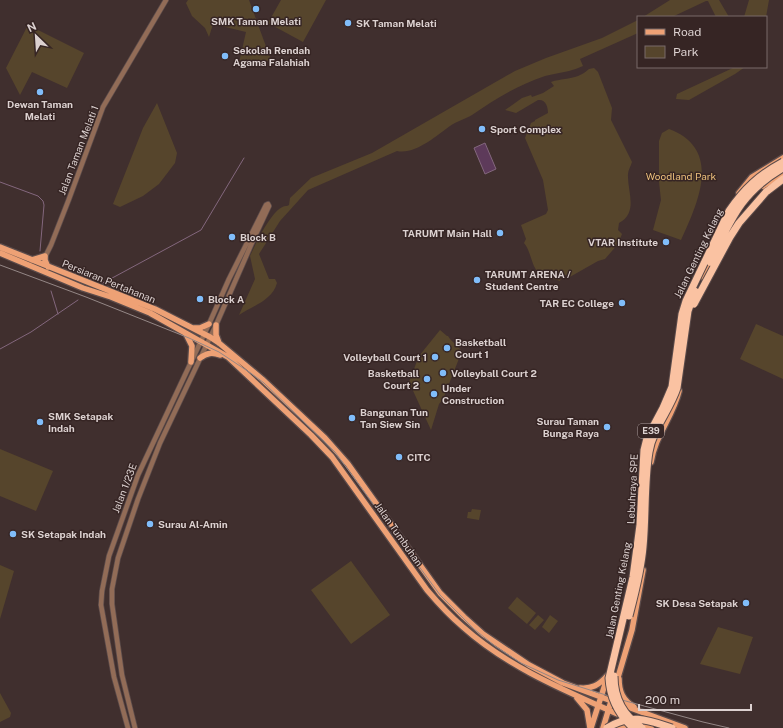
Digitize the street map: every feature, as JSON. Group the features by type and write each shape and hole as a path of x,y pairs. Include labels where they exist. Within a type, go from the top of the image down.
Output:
{"highway":[{"name":"Lebuhraya SPE","path":"633,728 626,721 615,704 610,691 609,678 633,577 640,525 644,450 650,433 672,387 682,314 690,290 736,201 749,185 766,172 783,162"},
{"name":"Lebuhraya SPE","path":"642,728 628,716 620,703 614,683 614,674 639,579 643,548 649,451 657,428 673,400 677,388 688,311 695,291 739,206 762,181 783,168"},
{"path":"685,330 697,299 730,237 744,217 766,192 783,179"},
{"path":"607,728 614,724 639,718 672,728"}],"main road":[{"name":"Jalan Genting Kelang","path":"591,728 609,673 626,607 634,558 643,450 649,429 663,406 669,390 679,315 684,300 711,241 737,195 752,177 783,158"},
{"name":"Jalan Genting Kelang","path":"603,728 632,630 642,578 650,472 653,452 678,396 685,333 689,314 699,289 723,239 742,207 764,185 783,174"},
{"name":"Persiaran Pertahanan","path":"0,247 32,260 40,266 48,267 155,309 207,336"},
{"name":"Persiaran Pertahanan","path":"0,253 40,266 83,288 150,313 207,344"},
{"path":"32,260 45,256 48,267"},
{"path":"191,328 200,328 209,324"},
{"path":"216,325 216,335 219,343"},
{"path":"185,332 192,346 192,362"},
{"name":"Jalan Tumbuhan","path":"207,336 219,343 262,379 325,438 348,464 440,593 479,630 529,665 554,679 573,688 642,712"},
{"name":"Jalan Tumbuhan","path":"207,344 228,357 332,457 427,590 462,627 500,656 531,674 598,706 651,728"},
{"path":"200,358 212,353 228,357"},
{"path":"649,429 652,437 660,434"},
{"path":"368,506 373,510 377,509 375,501"},
{"path":"385,530 384,524 386,522 392,524"},
{"path":"438,603 443,601 440,593"},
{"path":"462,627 458,619 464,617"},
{"path":"478,639 482,637 479,630"},
{"path":"573,688 593,687 600,683 609,673"},
{"path":"619,675 619,685 624,699 642,712 684,728"},
{"path":"574,695 587,710 591,728"},
{"path":"621,715 618,712 618,708 624,706"},
{"path":"603,728 609,725 637,728"}],"street":[{"name":"Jalan Taman Melati 1","path":"40,266 51,245 102,108 166,0"},
{"path":"268,204 269,206 216,325 207,336 209,324 229,279 266,205 268,204"},
{"name":"Jalan 1/23E","path":"128,728 114,678 102,605 109,556 134,485 154,440 201,341 207,336"},
{"name":"Jalan 1/23E","path":"134,728 122,675 112,604 114,577 125,536 153,458 207,344 207,336"}],"green space":[{"path":"188,0 249,0 271,60 238,67 246,32 213,24 209,37 205,28 192,16 186,3"},
{"path":"281,0 326,0 303,42 268,23"},
{"path":"670,0 719,0 728,16 716,16 708,1 706,1 674,16 645,16"},
{"path":"749,0 769,0 766,16 744,16"},
{"path":"637,20 637,33 580,59 583,66 569,71 545,76 516,88 472,115 453,124 425,144 411,150 397,151 308,190 280,221 259,254 269,279 275,279 277,283 274,289 266,299 239,315 255,279 250,256 260,235 276,211 289,205 290,198 311,178 372,153 515,71 602,38"},
{"path":"28,25 84,53 67,88 32,72 20,95 6,68"},
{"path":"594,68 598,72 612,108 611,120 632,162 628,171 631,201 629,213 619,223 618,230 622,234 618,244 605,259 598,261 568,278 566,275 561,277 560,281 538,273 524,243 526,239 521,225 546,214 548,210 543,180 525,138 531,123 548,113 547,106 545,102 538,100 516,113 505,110 522,98 531,95 532,97 543,93 554,86 551,82 575,77 589,69"},
{"path":"733,68 744,68 689,100 676,99 677,94"},
{"path":"157,103 177,153 175,163 159,184 143,196 120,207 113,204 143,128"},
{"name":"Woodland Park","path":"669,129 686,138 696,150 701,163 702,178 699,194 681,240 653,230 661,200 659,182 659,141 662,133"},
{"path":"756,324 783,336 783,379 740,359"},
{"path":"440,330 462,351 443,399 439,404 431,430 409,382 419,356"},
{"path":"0,449 53,471 36,511 0,496"},
{"path":"472,509 481,510 479,520 467,518 468,512 471,512"},
{"path":"351,561 390,615 351,644 311,590"},
{"path":"0,565 14,571 0,619"},
{"path":"517,597 536,613 527,624 508,608"},
{"path":"538,615 544,620 535,630 529,625"},
{"path":"550,615 558,621 549,633 542,627"},
{"path":"718,627 753,637 740,674 700,664"},
{"path":"0,693 11,713 10,717 0,722"}],"shaded area":[{"path":"485,143 496,169 485,174 474,148"}],"waterway":[{"path":"103,283 201,230 244,158"},
{"path":"0,182 38,196 43,201 44,205 40,251"},
{"path":"51,291 58,314"},
{"path":"0,349 31,332 78,300"}],"tram line":[{"path":"0,265 189,338 219,352 264,383 335,452 440,595 474,629 495,646 521,663 558,680 622,700 729,728"}],"place":[{"name":"SMK Taman Melati","path":"256,9"},
{"name":"SK Taman Melati","path":"348,23"},
{"name":"Sekolah Rendah Agama Falahiah","path":"225,56"},
{"name":"Dewan Taman Melati","path":"40,92"},
{"name":"Sport Complex","path":"482,129"},
{"name":"TARUMT Main Hall","path":"500,233"},
{"name":"Block B","path":"232,237"},
{"name":"VTAR Institute","path":"666,242"},
{"name":"TARUMT ARENA / Student Centre","path":"477,280"},
{"name":"Block A","path":"200,299"},
{"name":"TAR EC College","path":"622,303"},
{"name":"Basketball Court 1","path":"447,348"},
{"name":"Volleyball Court 1","path":"435,357"},
{"name":"Volleyball Court 2","path":"443,373"},
{"name":"Basketball Court 2","path":"427,379"},
{"name":"Under Construction","path":"434,394"},
{"name":"Bangunan Tun Tan Siew Sin","path":"352,418"},
{"name":"SMK Setapak Indah","path":"40,422"},
{"name":"Surau Taman Bunga Raya","path":"607,427"},
{"name":"CITC","path":"399,457"},
{"name":"Surau Al-Amin","path":"150,524"},
{"name":"SK Setapak Indah","path":"13,534"},
{"name":"SK Desa Setapak","path":"746,603"}]}
